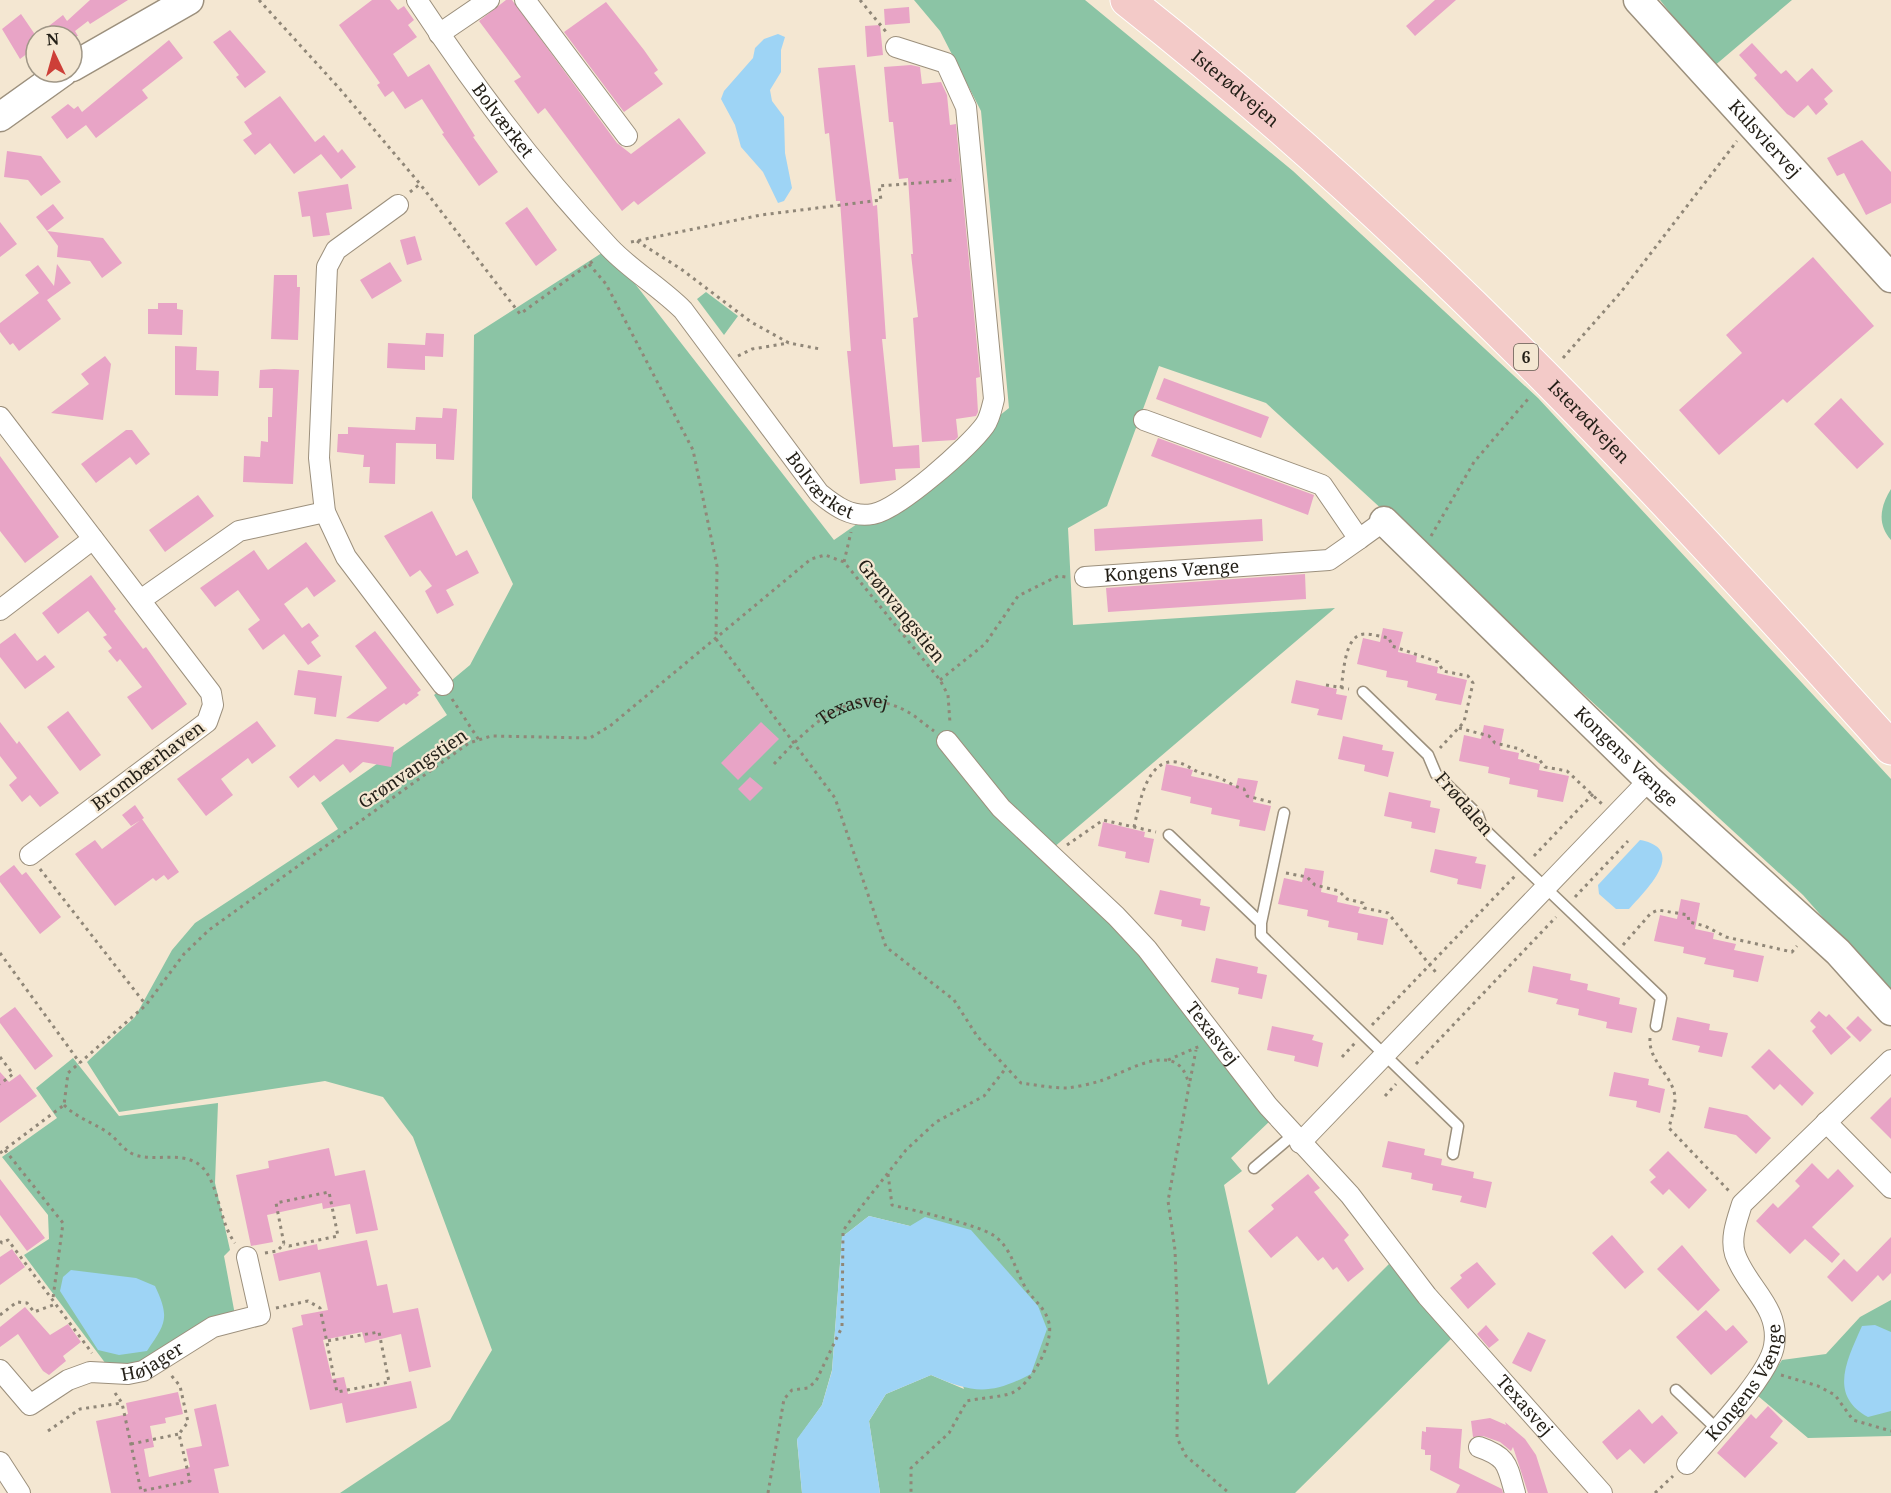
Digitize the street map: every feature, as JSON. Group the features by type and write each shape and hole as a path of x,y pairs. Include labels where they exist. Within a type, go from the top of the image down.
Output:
{"highway":[{"name":"Isterødvejen","path":"1127,0 1300,143 1509,339 1685,521 1891,748"}],"street":[{"path":"84,60 189,0"},
{"name":"Bolværket","path":"417,0 495,114 610,248 633,270 658,285 683,309 819,493 839,509 856,514 874,514 904,498 959,453 986,423 994,399 966,106 946,63 896,47"},
{"path":"440,34 489,0"},
{"path":"525,0 627,136"},
{"name":"Kulsviervej","path":"1638,0 1891,278"},
{"path":"1,114 45,84"},
{"path":"398,206 336,250 327,267 319,458 325,512 346,556 443,686"},
{"name":"Brombærhaven","path":"0,417 211,693 212,714 207,722 30,855"},
{"path":"1144,420 1322,485 1359,539"},
{"path":"141,599 239,531 325,512"},
{"name":"Kongens Vænge","path":"1085,577 1329,560 1384,521 1649,780 1838,952 1891,1011"},
{"path":"0,610 93,539"},
{"name":"Texasvej","path":"946,741 1001,808 1116,916 1147,949 1296,1139 1317,1157 1350,1195 1427,1296 1602,1493"},
{"path":"1296,1139 1384,1055 1649,780"},
{"path":"1742,1204 1891,1060"},
{"path":"1826,1122 1891,1188"},
{"name":"Kongens Vænge","path":"1687,1464 1767,1367 1774,1347 1775,1329 1770,1311 1735,1254 1734,1229 1742,1204"},
{"path":"246,1257 260,1311"},
{"name":"Højager","path":"0,1370 30,1405 68,1380 90,1372 128,1374 143,1371 213,1327 260,1316 260,1311"},
{"path":"1479,1447 1498,1453 1509,1470 1515,1493"},
{"path":"0,1462 20,1493"}],"lane":[{"name":"Frødalen","path":"1363,692 1428,755 1436,774 1478,815 1482,827 1661,998 1656,1026"},
{"path":"1284,813 1261,923 1261,935 1458,1126 1453,1154"},
{"path":"1170,835 1261,923"},
{"path":"1254,1168 1296,1139"},
{"path":"1676,1390 1716,1428"}],"path":[{"path":"259,0 339,88 413,175 520,314 589,264 606,284 693,450 717,566 716,639 835,798 886,946 954,1000 977,1036 1021,1083 1068,1088 1100,1082 1149,1060 1167,1061 1178,1065 1187,1074 1189,1086"},
{"path":"860,0 879,20 896,47"},
{"path":"1557,364 1621,292 1750,124"},
{"path":"610,248 636,240 761,215 881,200 879,186 973,178"},
{"path":"636,240 681,269 751,322 789,343 820,349"},
{"path":"726,367 735,357 752,349 789,343"},
{"path":"1419,556 1474,462 1528,399"},
{"path":"844,562 856,514"},
{"name":"Grønvangstien","path":"64,1106 68,1073 146,1005 184,954 209,930 469,743 491,736 590,738 610,726 811,559 825,555 844,562 940,680 948,695 950,708 946,741"},
{"path":"940,680 985,644 1018,596 1058,576 1085,577"},
{"path":"1341,688 1348,647 1353,639 1366,634 1389,638 1392,646 1438,662 1443,671 1468,676 1473,683 1464,722 1443,746 1428,755"},
{"path":"1326,685 1363,692"},
{"path":"443,686 480,740"},
{"name":"Texasvej","path":"774,764 833,709 863,701 888,704 908,712 946,741"},
{"path":"1459,728 1489,736 1495,743 1520,749 1527,755 1538,758 1545,767 1567,771 1615,815"},
{"path":"1134,827 1144,787 1150,777 1164,764 1173,762 1191,766 1198,773 1219,777 1230,786 1244,789 1247,796 1272,801 1284,813"},
{"path":"1342,1057 1593,794"},
{"path":"1052,856 1103,820 1170,835"},
{"path":"1385,1096 1628,841"},
{"path":"30,855 146,1005"},
{"path":"1272,870 1307,877 1315,885 1339,891 1347,899 1363,903 1365,908 1388,913 1449,988"},
{"path":"1615,954 1651,914 1658,910 1688,915 1689,922 1705,926 1726,937 1792,952 1813,929"},
{"path":"0,953 80,1063"},
{"path":"1656,1026 1651,1030 1649,1042 1657,1065 1672,1086 1676,1098 1669,1128 1742,1204"},
{"path":"1167,1061 1196,1050 1214,1035"},
{"path":"1196,1050 1168,1201 1175,1250 1178,1332 1177,1438 1186,1456 1229,1493"},
{"path":"0,1057 13,1074 0,1084"},
{"path":"768,1493 784,1399 792,1390 808,1388 816,1381 842,1327 843,1230 906,1150 936,1122 990,1090 1006,1067"},
{"path":"0,1153 64,1106 76,1117 106,1132 130,1153 148,1158 182,1158 199,1164 208,1175 225,1227 246,1257 277,1251 284,1244"},
{"path":"5,1150 63,1223 53,1299"},
{"path":"888,1173 892,1205 975,1228 992,1234 1003,1243 1024,1285 1042,1306 1050,1327 1046,1345 1034,1374 1012,1393 967,1401 962,1406 949,1432 911,1468 911,1493"},
{"path":"328,1191 338,1236 289,1246 284,1244 276,1203 328,1191"},
{"path":"1,1243 8,1240 53,1299 122,1403 141,1491 190,1481 179,1434"},
{"path":"260,1311 308,1301 320,1308 326,1341 337,1392 389,1382 379,1332 326,1341"},
{"path":"0,1315 17,1302 27,1303 34,1312 56,1304"},
{"path":"131,1444 179,1434 188,1422 180,1386 160,1360"},
{"path":"1767,1367 1779,1374 1818,1386 1834,1395 1853,1420 1891,1431"},
{"path":"48,1431 81,1409 122,1403"},
{"path":"1655,1493 1687,1464"}],"green space":[{"path":"914,0 1085,0 1293,171 1538,398 1891,779 1891,995 1803,895 1266,403 1159,366 1107,506 1068,528 1073,625 1335,608 1053,848 1271,1120 1231,1158 1242,1171 1224,1185 1268,1385 1389,1264 1453,1337 1295,1493 880,1493 869,1421 886,1394 931,1375 964,1389 910,1226 869,1216 842,1237 832,1370 822,1405 797,1440 802,1493 340,1493 450,1420 492,1350 413,1137 383,1097 325,1081 119,1112 87,1062 135,1017 172,950 195,923 338,829 321,803 447,715 434,695 470,665 513,584 472,498 474,335 608,249 834,540 910,487 1009,408 981,111 940,31"},
{"path":"1660,0 1792,0 1713,67"},
{"path":"706,292 738,316 724,335 697,299"},
{"path":"1891,489 1891,540 1882,522 1882,509"},
{"path":"73,1058 119,1116 218,1103 215,1183 230,1250 224,1256 235,1315 140,1365 109,1368 24,1255 49,1239 48,1215 2,1157 57,1118 36,1088"},
{"path":"1891,1300 1891,1436 1808,1438 1758,1396 1782,1360 1826,1354 1860,1317"}],"water":[{"path":"778,34 785,37 781,50 781,72 770,90 772,101 784,117 785,153 792,188 784,201 778,203 763,172 741,147 735,125 721,99 724,91 753,58 755,48 764,39"},
{"path":"1640,840 1654,845 1661,852 1662,861 1659,871 1629,909 1616,909 1599,894 1598,885"},
{"path":"869,1216 910,1226 925,1217 971,1230 1038,1306 1047,1329 1031,1374 1004,1386 981,1390 958,1386 931,1375 886,1394 869,1421 880,1493 802,1493 797,1439 822,1405 832,1371 842,1237"},
{"path":"71,1270 136,1278 155,1286 163,1306 164,1320 147,1351 119,1355 98,1350 60,1291 63,1277"},
{"path":"1875,1325 1891,1332 1891,1411 1868,1417 1848,1398 1844,1376 1851,1351 1862,1326"}],"building":[{"path":"90,0 128,0 90,24 88,21 84,24 51,24 63,15 67,21"},
{"path":"372,0 390,0 398,10 404,6 414,20 408,25 417,37 393,54 408,77 429,64 475,136 473,137 498,172 479,186 442,134 444,133 422,99 405,109 393,91 385,97 377,85 380,83 339,25"},
{"path":"506,0 512,0 617,143 631,154 679,118 706,153 638,205 634,201 622,211 545,108 538,114 514,81 521,77 479,21"},
{"path":"1435,0 1456,0 1415,36 1406,26"},
{"path":"606,2 658,70 654,73 663,84 624,112 564,32"},
{"path":"909,7 910,23 885,25 884,9"},
{"path":"21,14 28,24 24,24 24,56 20,59 2,29"},
{"path":"880,25 883,55 867,57 865,26"},
{"path":"230,30 266,72 245,88 236,77 239,75 213,42"},
{"path":"169,40 183,58 142,90 148,98 96,138 86,125 67,139 51,117 68,104 74,109 78,106 82,112"},
{"path":"1752,43 1781,74 1786,70 1797,82 1812,68 1833,91 1824,99 1828,104 1816,115 1808,105 1794,118 1787,114 1754,78 1757,75 1739,55"},
{"path":"855,65 873,206 877,205 886,339 882,339 893,447 919,445 920,468 895,469 896,480 860,484 847,351 851,351 840,201 836,201 829,133 825,134 818,68"},
{"path":"911,65 920,67 922,84 941,82 947,95 950,125 956,124 980,377 976,378 978,412 976,416 956,419 958,437 955,440 922,442 913,318 918,317 911,254 913,254 908,178 899,179 893,122 889,122 884,67"},
{"path":"280,96 315,142 324,135 338,153 342,149 356,167 341,179 321,154 294,174 270,143 255,155 243,140 252,134 244,122"},
{"path":"1862,140 1891,172 1891,203 1866,215 1844,173 1837,176 1827,158"},
{"path":"7,151 41,156 61,182 41,196 28,180 4,177"},
{"path":"348,184 352,209 326,213 330,235 313,237 310,216 302,217 298,192"},
{"path":"53,204 64,218 47,231 36,217"},
{"path":"527,207 557,250 536,266 505,223"},
{"path":"0,222 17,244 0,257"},
{"path":"47,231 103,238 122,263 102,278 90,261 57,257 58,246"},
{"path":"415,236 422,260 407,265 400,240"},
{"path":"1813,257 1874,326 1787,403 1783,399 1719,455 1679,410 1742,353 1726,335"},
{"path":"390,262 402,281 372,299 360,280"},
{"path":"57,264 71,283 47,300 61,319 19,351 13,343 10,345 0,332 0,323 39,293 25,275 38,265 54,286"},
{"path":"274,275 297,275 297,287 300,287 298,340 271,339"},
{"path":"158,303 177,303 177,309 183,310 182,335 148,334 148,309 158,309"},
{"path":"426,333 444,334 443,357 425,356 425,370 387,368 388,343 425,345"},
{"path":"175,346 197,347 196,370 219,371 218,396 175,395"},
{"path":"105,356 111,364 103,420 51,413 89,384 81,374"},
{"path":"260,370 299,370 293,484 243,482 244,456 260,457 261,441 268,442 268,417 272,417 273,388 259,388"},
{"path":"1164,378 1269,417 1261,438 1156,399"},
{"path":"1841,398 1884,444 1857,469 1814,424"},
{"path":"443,408 457,409 454,460 436,459 436,444 396,443 395,484 369,483 370,467 363,467 364,455 337,452 338,434 348,434 348,427 415,430 416,417 442,418"},
{"path":"126,430 132,430 150,454 136,465 130,457 96,483 81,464"},
{"path":"1158,438 1314,495 1308,515 1151,456"},
{"path":"0,456 59,537 25,563 0,531"},
{"path":"198,495 214,516 165,552 149,530"},
{"path":"432,511 456,556 467,550 479,573 446,590 454,605 437,614 425,591 432,586 420,570 410,577 384,536"},
{"path":"1262,519 1263,541 1095,551 1094,529"},
{"path":"306,542 336,581 314,597 307,587 284,604 302,628 309,623 319,636 311,642 321,656 308,665 284,634 263,650 248,629 260,620 238,590 215,607 200,588 254,550 268,570"},
{"path":"1305,574 1306,599 1108,612 1106,588"},
{"path":"91,575 116,609 114,611 143,649 146,647 187,704 152,730 127,697 142,687 120,659 117,662 108,651 112,648 103,637 107,635 88,611 58,634 42,613"},
{"path":"1383,628 1403,632 1398,652 1417,656 1416,662 1438,667 1437,673 1467,680 1461,705 1435,700 1437,694 1407,687 1408,681 1386,677 1387,671 1357,664 1363,638 1380,642"},
{"path":"375,631 421,690 417,693 419,695 406,705 404,703 378,722 346,718 387,688 355,646"},
{"path":"15,633 37,661 45,655 55,667 25,689 0,657 0,644"},
{"path":"298,670 342,676 336,717 314,714 316,698 294,695"},
{"path":"1296,680 1337,689 1336,694 1347,696 1342,720 1317,715 1319,709 1291,703"},
{"path":"68,711 101,755 80,771 47,727"},
{"path":"257,721 276,746 252,764 248,758 221,779 233,795 206,816 177,779"},
{"path":"0,722 17,744 19,741 59,793 40,807 30,795 22,802 9,785 17,778 0,756"},
{"path":"761,722 779,739 738,780 721,763"},
{"path":"1484,725 1504,729 1500,749 1519,753 1518,759 1540,764 1539,770 1569,776 1563,802 1537,797 1538,790 1509,784 1510,778 1488,773 1489,767 1459,761 1464,735 1481,739"},
{"path":"1343,736 1383,745 1382,750 1394,752 1388,777 1364,771 1365,765 1338,759"},
{"path":"336,739 394,747 391,767 363,762 350,773 343,764 320,782 314,775 298,788 289,777"},
{"path":"1166,764 1193,770 1191,776 1236,786 1238,778 1258,781 1253,802 1271,806 1265,831 1239,826 1240,820 1211,814 1212,808 1190,803 1191,797 1161,790"},
{"path":"750,777 763,788 750,801 738,789"},
{"path":"1389,792 1431,801 1430,807 1440,809 1435,833 1411,828 1412,822 1384,816"},
{"path":"135,805 144,818 131,826 122,815"},
{"path":"142,819 179,872 168,880 164,875 156,881 153,878 115,906 75,854 95,840 102,849"},
{"path":"1103,822 1145,832 1144,837 1154,839 1149,863 1125,858 1126,852 1098,846"},
{"path":"1435,849 1477,857 1475,863 1486,865 1481,889 1457,884 1458,879 1430,872"},
{"path":"14,865 22,875 26,872 61,917 40,934 0,882 0,876"},
{"path":"1305,868 1324,871 1321,892 1338,896 1337,902 1360,907 1358,913 1388,919 1383,945 1357,940 1358,933 1328,927 1329,921 1307,916 1308,910 1278,904 1284,878 1302,882"},
{"path":"1160,890 1201,899 1200,905 1210,907 1205,931 1181,926 1182,920 1154,914"},
{"path":"1681,899 1700,903 1695,929 1714,933 1713,939 1736,944 1734,950 1764,956 1758,982 1733,977 1734,970 1704,964 1706,958 1683,953 1684,947 1654,941 1660,915 1677,919"},
{"path":"1216,958 1258,967 1257,973 1267,975 1262,999 1238,994 1239,988 1211,982"},
{"path":"1533,966 1571,974 1570,980 1588,984 1587,990 1620,998 1619,1004 1637,1008 1632,1033 1606,1028 1607,1022 1578,1015 1579,1009 1556,1004 1558,999 1528,992"},
{"path":"15,1007 53,1056 35,1070 0,1023 0,1018"},
{"path":"1819,1011 1826,1017 1829,1014 1851,1037 1831,1055 1812,1031 1816,1027 1810,1021"},
{"path":"1858,1016 1872,1030 1860,1042 1846,1028"},
{"path":"1677,1017 1710,1024 1709,1030 1728,1033 1722,1057 1698,1052 1700,1046 1672,1040"},
{"path":"1272,1026 1314,1035 1312,1040 1323,1043 1318,1067 1294,1061 1295,1056 1267,1050"},
{"path":"1769,1049 1814,1093 1802,1106 1780,1084 1774,1090 1751,1067"},
{"path":"0,1072 9,1082 20,1074 37,1096 0,1123"},
{"path":"1614,1072 1649,1079 1648,1085 1665,1089 1660,1113 1636,1107 1637,1101 1609,1096"},
{"path":"1891,1097 1891,1139 1870,1118"},
{"path":"1709,1107 1747,1115 1771,1138 1756,1154 1736,1135 1704,1128"},
{"path":"1388,1141 1425,1149 1424,1155 1442,1159 1441,1165 1474,1172 1473,1178 1492,1182 1486,1208 1460,1202 1462,1196 1432,1190 1433,1184 1411,1179 1412,1173 1382,1167"},
{"path":"329,1148 335,1176 365,1170 378,1230 356,1234 350,1204 323,1209 322,1203 267,1215 273,1242 251,1246 236,1175 269,1168 268,1161"},
{"path":"1668,1151 1707,1190 1689,1209 1669,1189 1663,1195 1650,1182 1656,1177 1649,1170"},
{"path":"1812,1163 1828,1179 1838,1169 1854,1186 1812,1227 1840,1254 1832,1263 1805,1239 1790,1254 1756,1221 1773,1203 1778,1208 1800,1186 1795,1181"},
{"path":"1308,1174 1320,1188 1314,1192 1349,1235 1344,1240 1364,1269 1348,1282 1337,1267 1333,1270 1323,1257 1318,1261 1297,1236 1271,1258 1248,1231 1274,1209 1271,1205"},
{"path":"0,1179 45,1238 27,1251 0,1215"},
{"path":"1612,1235 1644,1272 1625,1289 1592,1253"},
{"path":"1891,1237 1891,1273 1883,1281 1878,1275 1852,1302 1827,1277 1844,1259 1857,1272"},
{"path":"367,1240 377,1286 387,1284 393,1313 418,1308 431,1367 409,1372 401,1334 365,1343 362,1332 323,1340 332,1379 344,1377 348,1394 411,1381 417,1408 346,1423 342,1403 310,1410 292,1328 303,1325 301,1315 328,1310 320,1272 279,1281 273,1254 317,1244 318,1250"},
{"path":"1682,1245 1720,1290 1698,1311 1657,1269"},
{"path":"12,1249 25,1267 0,1285 0,1257"},
{"path":"1477,1262 1496,1284 1468,1309 1450,1288 1462,1278 1460,1275"},
{"path":"25,1307 50,1335 68,1324 81,1342 63,1356 66,1361 49,1375 43,1371 18,1334 0,1347 0,1327"},
{"path":"1706,1310 1726,1331 1733,1325 1748,1342 1711,1375 1676,1337"},
{"path":"1486,1325 1499,1340 1489,1348 1477,1334"},
{"path":"1528,1332 1546,1340 1531,1372 1512,1363"},
{"path":"178,1392 183,1414 165,1418 166,1423 150,1426 154,1447 144,1449 149,1477 190,1467 186,1449 202,1446 194,1409 216,1404 229,1466 214,1469 219,1493 111,1493 96,1421 128,1414 126,1403"},
{"path":"1768,1406 1783,1421 1770,1437 1778,1443 1745,1478 1717,1453 1751,1414 1756,1419"},
{"path":"1639,1409 1652,1424 1662,1415 1678,1433 1644,1464 1630,1449 1617,1460 1602,1442"},
{"path":"1490,1418 1506,1425 1505,1422 1525,1439 1536,1455 1548,1493 1528,1493 1513,1447 1511,1451 1500,1442 1483,1436 1473,1437 1471,1421"},
{"path":"1426,1427 1462,1429 1459,1468 1502,1489 1503,1493 1456,1493 1460,1485 1430,1470 1431,1455 1425,1455 1425,1450 1421,1449 1422,1431 1426,1432"}]}
